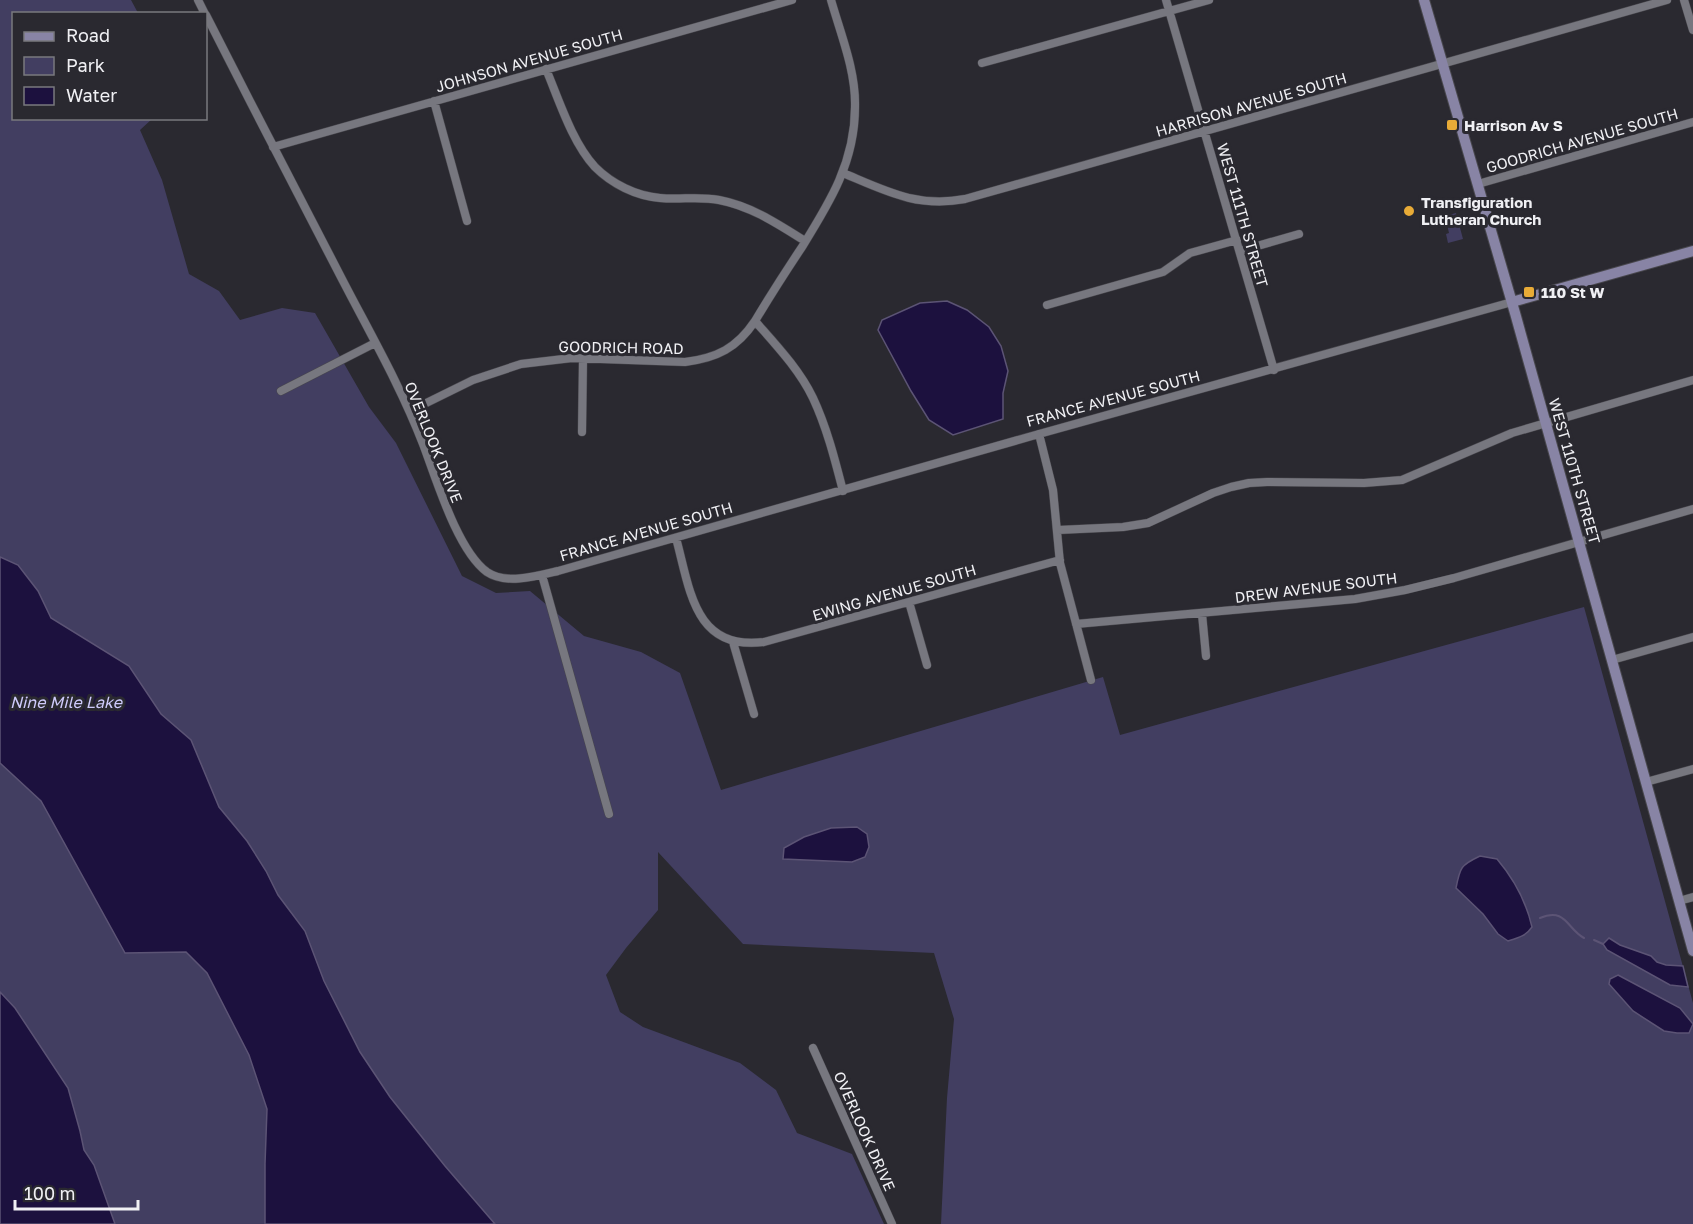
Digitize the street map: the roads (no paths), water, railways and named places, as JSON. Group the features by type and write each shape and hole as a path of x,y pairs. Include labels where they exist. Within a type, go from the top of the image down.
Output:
{"street":[{"name":"JOHNSON AVENUE SOUTH","path":"273,147 792,0"},
{"name":"GOODRICH ROAD","path":"410,411 473,380 521,364 547,360 583,359 685,362 702,360 717,355 745,335 830,201 843,173 854,132 853,82 831,0"},
{"name":"WEST 111TH STREET","path":"1166,0 1274,370"},
{"path":"982,63 1209,0"},
{"name":"WEST 110TH STREET","path":"1424,0 1512,302 1693,951"},
{"name":"HARRISON AVENUE SOUTH","path":"843,173 898,196 915,200 948,202 965,199 1667,0"},
{"path":"1684,0 1693,30"},
{"name":"OVERLOOK DRIVE","path":"207,18 410,411 460,538 487,572 502,578 516,579 542,575"},
{"path":"546,69 584,153 609,179 642,195 660,198 720,200 741,206 760,214 805,241"},
{"path":"434,101 467,221"},
{"name":"GOODRICH AVENUE SOUTH","path":"1478,184 1693,122"},
{"path":"1240,251 1299,234"},
{"path":"1047,305 1163,272 1190,253 1237,240"},
{"name":"FRANCE AVENUE SOUTH","path":"542,575 1693,251"},
{"path":"754,321 783,353 813,397 831,446 843,491"},
{"path":"280,391 375,343"},
{"path":"582,432 583,359"},
{"path":"1058,530 1123,527 1148,523 1213,493 1249,483 1364,483 1402,480 1512,433 1693,380"},
{"path":"1039,434 1053,490 1060,560 1091,680"},
{"name":"DREW AVENUE SOUTH","path":"1076,624 1355,599 1405,590 1693,510"},
{"path":"676,538 693,602 709,627 733,642 754,714"},
{"name":"EWING AVENUE SOUTH","path":"733,642 749,644 764,642 1060,560"},
{"path":"542,575 609,814"},
{"path":"909,602 927,665"},
{"path":"1202,614 1206,656"},
{"path":"1612,660 1693,637"},
{"path":"1646,782 1693,769"},
{"path":"1679,901 1693,897"},
{"name":"OVERLOOK DRIVE","path":"813,1048 892,1224"}],"water":[{"path":"947,301 967,310 989,327 1001,346 1008,371 1003,393 1003,419 953,435 929,420 878,330 882,320 920,303"},
{"name":"Nine Mile Lake","path":"0,557 18,565 38,591 51,618 129,666 161,714 191,740 219,807 247,841 278,895 305,931 324,981 360,1052 390,1097 495,1224 265,1224 267,1109 249,1055 207,973 186,952 125,953 41,801 0,763"},
{"path":"857,827 867,834 869,847 865,857 852,862 783,859 784,848 804,837 831,828"},
{"path":"1480,856 1497,859 1519,891 1532,927 1522,936 1508,941 1498,934 1483,914 1456,888 1462,868"},
{"path":"1609,938 1620,945 1651,956 1657,962 1683,966 1688,987 1670,985 1607,950 1603,944"},
{"path":"1618,975 1680,1008 1693,1024 1689,1033 1664,1031 1633,1011 1609,984 1610,979"},
{"path":"0,992 15,1008 68,1088 84,1150 94,1165 115,1224 0,1224"}],"waterway":[{"path":"1540,918 1549,915 1561,917 1584,938"},
{"path":"1594,940 1603,944"}],"place":[{"name":"Harrison Av S","path":"1452,125"},
{"name":"Transfiguration Lutheran Church","path":"1409,211"},
{"name":"110 St W","path":"1529,292"}]}
